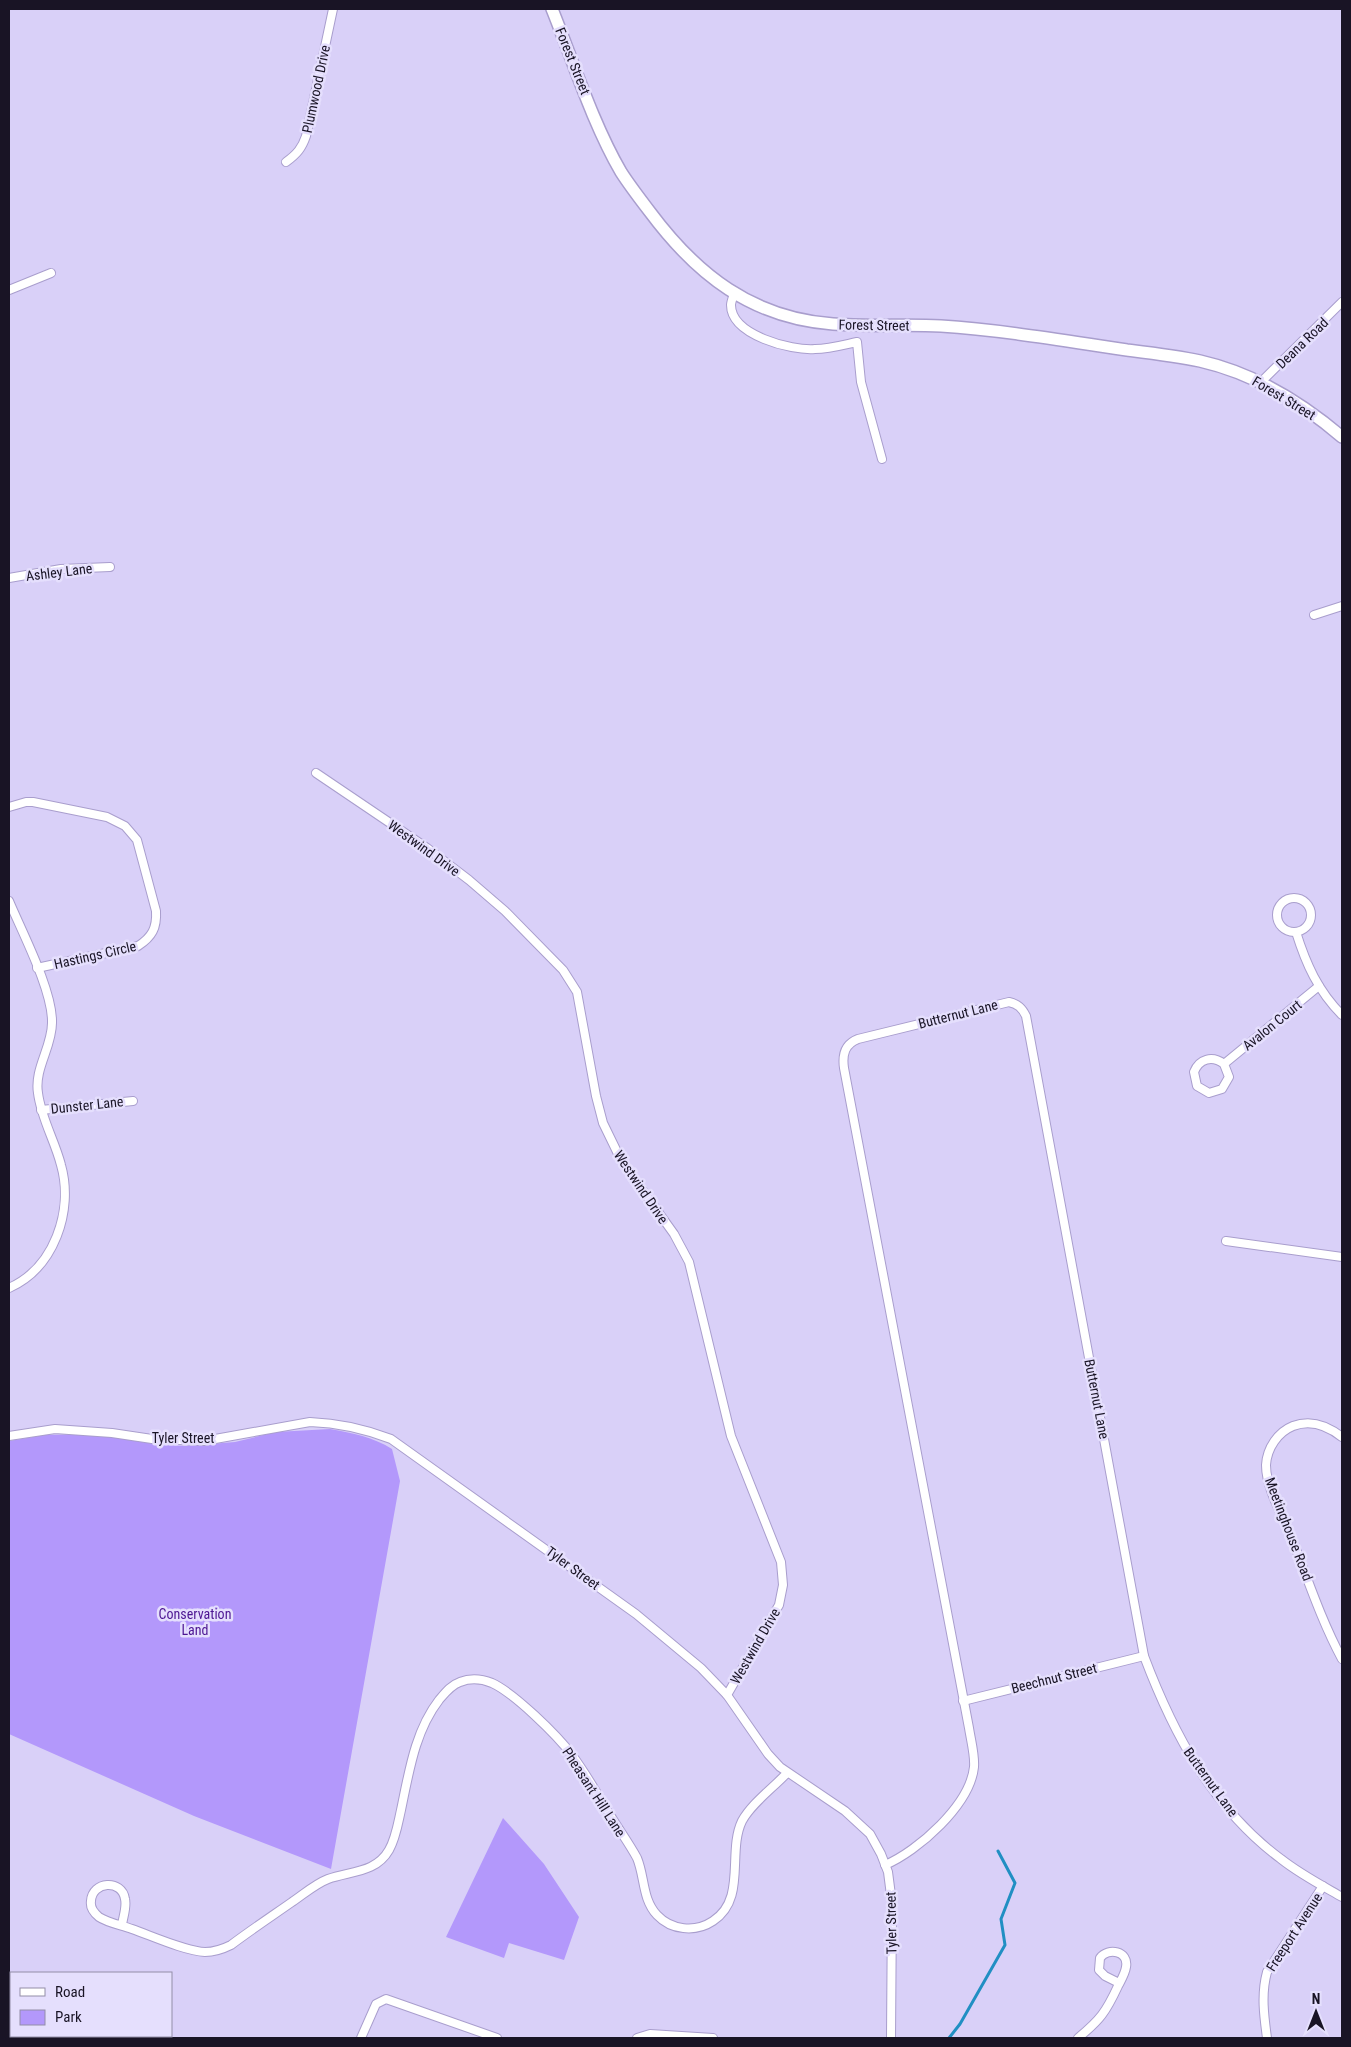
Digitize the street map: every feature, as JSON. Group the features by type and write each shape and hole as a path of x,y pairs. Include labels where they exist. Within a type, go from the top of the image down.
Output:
{"street":[{"name":"Plumwood Drive","path":"286,162 297,154 306,136 333,9"},
{"name":"Forest Street","path":"552,9 608,146 630,185 661,228 708,276 734,294 787,317 824,323 855,326 942,326 1104,346 1202,362 1261,382 1304,408 1342,437"},
{"path":"9,290 51,273"},
{"path":"734,294 731,305 734,314 745,328 764,340 781,346 814,350 857,342"},
{"name":"Deana Road","path":"1261,382 1342,302"},
{"path":"855,326 861,382 882,459"},
{"name":"Ashley Lane","path":"9,578 60,570 110,567"},
{"path":"1314,615 1342,606"},
{"name":"Westwind Drive","path":"316,773 427,848 476,885 505,910 563,970 577,992 596,1096 603,1123 621,1160 674,1234 689,1262 731,1436 781,1562 783,1585 779,1605 727,1694"},
{"name":"Hastings Circle","path":"9,807 26,802 42,804 107,817 125,826 137,840 156,911 154,931 150,938 138,946 37,968"},
{"path":"1293,898 1304,902 1311,911 1311,917 1306,927 1296,932 1290,932 1281,927 1277,917 1279,906 1288,899 1293,898"},
{"path":"9,902 37,968 50,1005 52,1023 50,1038 37,1083 37,1091 41,1110 58,1153 64,1175 65,1195 62,1221 54,1244 37,1268 9,1288"},
{"path":"1296,932 1306,963 1319,986 1342,1015"},
{"name":"Avalon Court","path":"1224,1064 1319,986"},
{"name":"Butternut Lane","path":"885,1865 909,1853 927,1839 961,1798 971,1780 974,1766 973,1751 844,1068 845,1049 858,1039 1003,1003 1016,1003 1023,1011 1144,1656 1156,1687 1185,1748 1220,1799 1258,1840 1280,1859 1342,1897"},
{"path":"1216,1059 1224,1064 1229,1077 1222,1089 1209,1093 1197,1086 1194,1072 1202,1061 1216,1059"},
{"name":"Dunster Lane","path":"41,1110 133,1101"},
{"path":"1226,1241 1342,1257"},
{"name":"Tyler Street","path":"9,1436 55,1429 112,1433 152,1439 204,1441 310,1422 369,1430 391,1439 636,1614 690,1659 727,1694 768,1754 787,1773 845,1811 865,1828 876,1844 885,1865 892,1903 891,2038"},
{"name":"Meetinghouse Road","path":"1342,1437 1323,1425 1295,1425 1287,1429 1274,1441 1269,1449 1266,1466 1270,1484 1325,1624 1342,1659"},
{"name":"Beechnut Street","path":"963,1701 1144,1656"},
{"name":"Pheasant Hill Lane","path":"122,1925 125,1905 124,1894 121,1890 111,1885 100,1886 92,1894 90,1900 93,1911 102,1919 196,1950 216,1951 231,1945 321,1882 378,1864 386,1856 393,1842 413,1754 426,1721 446,1692 457,1683 464,1681 479,1680 494,1684 536,1717 562,1743 578,1764 636,1858 650,1907 660,1918 679,1928 694,1928 707,1924 724,1911 732,1891 742,1823 748,1813 787,1773"},
{"name":"Freeport Avenue","path":"1267,2038 1263,2001 1264,1982 1267,1972 1323,1886"},
{"path":"1078,2038 1104,2014 1119,1983"},
{"path":"361,2038 376,2004 386,1999 498,2038"},
{"path":"637,2038 650,2034 712,2038"}],"green space":[{"name":"Conservation Land","path":"330,1429 378,1441 392,1449 400,1481 331,1869 194,1816 9,1734 9,1441 45,1435 94,1434 160,1445 186,1446 235,1442 276,1432"},
{"path":"503,1818 544,1864 579,1917 564,1960 509,1943 504,1958 446,1937"}],"waterway":[{"path":"949,2038 960,2024 1005,1945 1001,1919 1015,1883 998,1851"}]}
